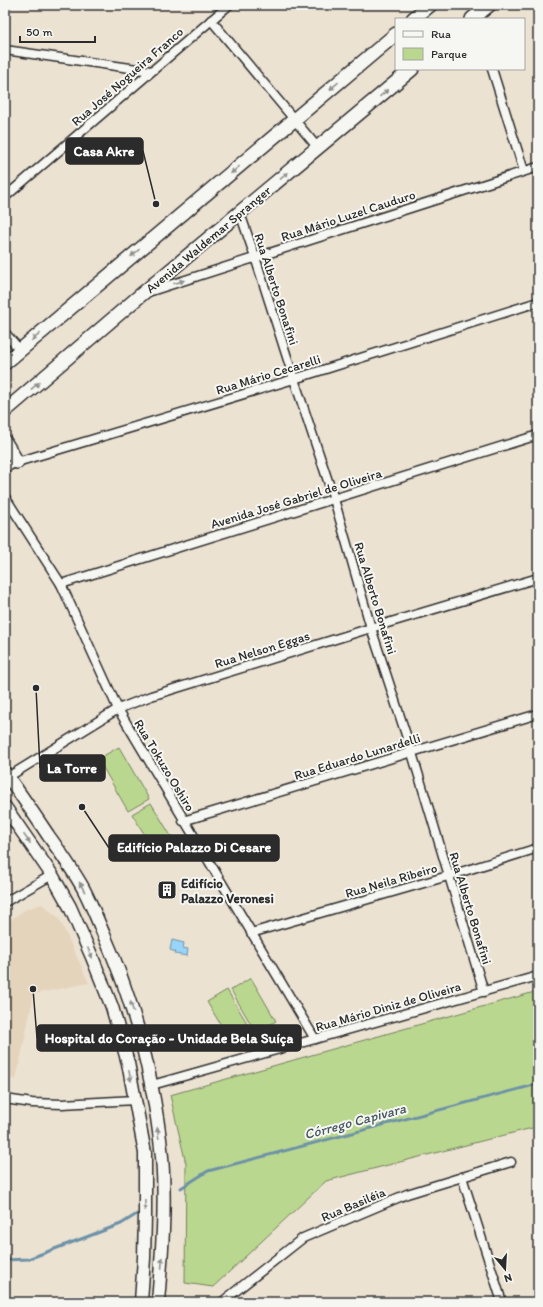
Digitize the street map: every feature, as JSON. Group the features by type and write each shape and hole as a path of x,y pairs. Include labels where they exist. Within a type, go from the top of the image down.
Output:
{"main road":[{"path":"414,18 430,5"},
{"path":"475,18 489,5"},
{"path":"5,363 395,35"},
{"name":"Avenida Waldemar Spranger","path":"5,411 142,294 411,70"},
{"path":"5,442 11,465"}],"street":[{"name":"Rua José Nogueira Franco","path":"5,197 229,5"},
{"path":"211,20 318,148"},
{"path":"5,50 151,71"},
{"path":"492,70 524,171"},
{"name":"Rua Mário Luzel Cauduro","path":"142,294 538,167"},
{"name":"Rua Alberto Bonafini","path":"240,213 334,499 371,628 412,753 484,992"},
{"name":"Rua Mário Cecarelli","path":"11,465 294,379 538,302"},
{"path":"5,333 20,350"},
{"name":"Avenida José Gabriel de Oliveira","path":"61,584 538,435"},
{"name":"Rua Tokuzo Oshiro","path":"5,497 61,584 118,709 315,1039"},
{"name":"Rua Nelson Eggas","path":"7,775 118,709 151,696 538,578"},
{"name":"Rua Eduardo Lunardelli","path":"184,821 538,714"},
{"path":"7,775 72,869 83,889 120,972 145,1053 152,1085 162,1157 164,1208 163,1252 158,1302"},
{"path":"5,807 52,874 70,907 112,1007 128,1063 145,1154 146,1215 141,1302"},
{"name":"Rua Neila Ribeiro","path":"251,932 448,876 538,848"},
{"path":"5,902 52,874"},
{"name":"Rua Mário Diniz de Oliveira","path":"152,1085 538,976"},
{"path":"5,1099 32,1103 62,1104 136,1100"},
{"name":"Rua Basiléia","path":"222,1302 302,1238 408,1194 511,1162"},
{"path":"462,1177 502,1302"}],"shaded area":[{"path":"42,904 59,918 89,983 34,994 16,1080 5,1076 5,924 26,909"}],"green space":[{"path":"119,747 149,799 128,811 98,759"},
{"path":"151,803 177,846 159,858 132,814"},
{"path":"251,978 276,1021 256,1033 231,990"},
{"path":"227,990 250,1028 230,1040 207,1002"},
{"path":"538,991 538,1130 536,1127 326,1181 213,1287 185,1283 186,1164 170,1095"}],"water":[{"path":"172,940 184,943 183,948 188,949 187,956 175,954 176,952 170,950"}],"waterway":[{"name":"Córrego Capivara","path":"181,1188 208,1171 538,1084"},
{"name":"Córrego Capivara","path":"5,1260 28,1259 121,1224 137,1214"}],"place":[{"name":"Casa Akre","path":"156,204"},
{"name":"La Torre","path":"36,688"},
{"name":"Edifício Palazzo Di Cesare","path":"82,807"},
{"name":"Edifício Palazzo Veronesi","path":"167,890"},
{"name":"Hospital do Coração - Unidade Bela Suíça","path":"33,989"}]}
